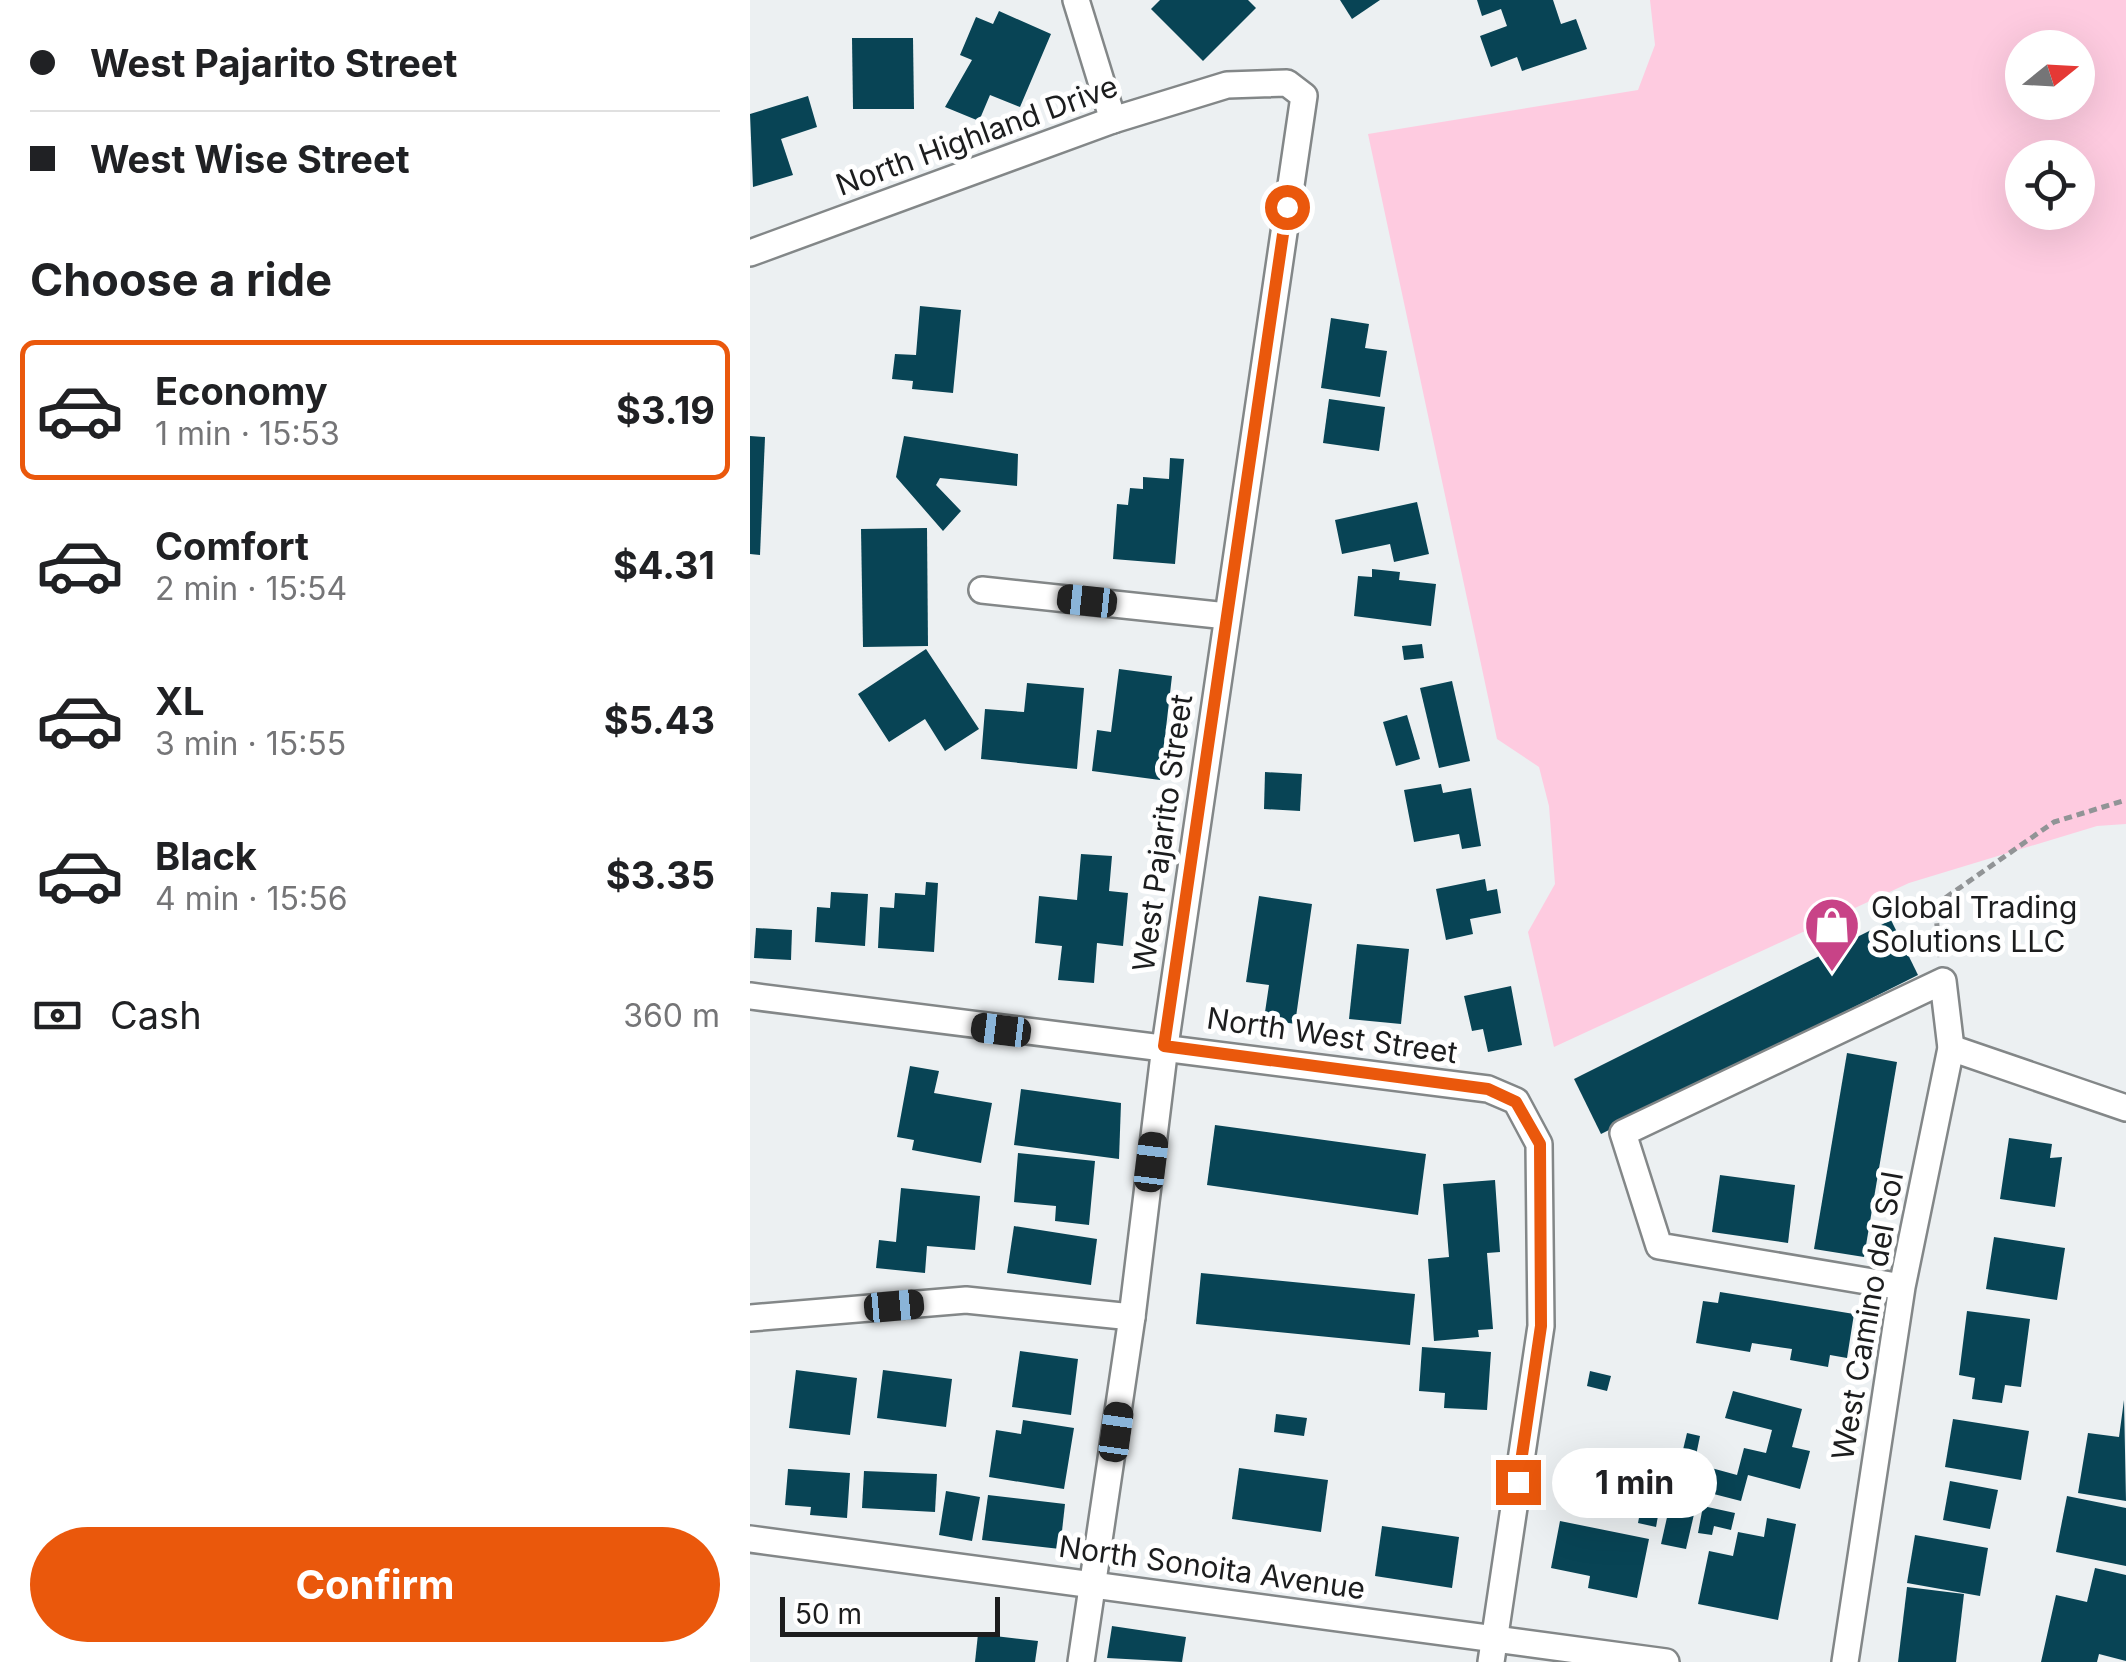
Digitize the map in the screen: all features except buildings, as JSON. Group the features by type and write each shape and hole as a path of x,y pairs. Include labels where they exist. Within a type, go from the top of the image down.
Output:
{"street":[{"path":"1076,0 1113,120"},
{"name":"West Pajarito Street","path":"1081,1662 1132,1317 1164,1046 1304,96 1288,83 1227,85"},
{"name":"North Highland Drive","path":"750,253 1113,120 1227,85"},
{"path":"982,590 1227,616"},
{"path":"1902,1287 1659,1246 1622,1133 1943,981"},
{"name":"West Camino del Sol","path":"1845,1662 1902,1287 1950,1048 1943,981"},
{"name":"North West Street","path":"750,996 1488,1089 1516,1102 1540,1144 1541,1326 1493,1650"},
{"path":"1950,1048 2126,1108"},
{"path":"750,1318 966,1300 1132,1317"},
{"name":"North Sonoita Avenue","path":"750,1538 1093,1585 1493,1650 1666,1662"}],"path":[{"path":"1943,981 1936,905 2054,822 2126,800"}],"shaded area":[{"path":"1650,0 2126,0 2126,824 2097,826 1909,883 1554,1047 1528,932 1555,884 1549,806 1539,767 1497,739 1368,134 1638,90 1655,45"}],"place":[{"name":"Global Trading Solutions LLC","path":"1832,974"}],"route":[{"path":"1287,207 1164,1046 1488,1089 1516,1102 1540,1144 1541,1326 1518,1482"}]}
